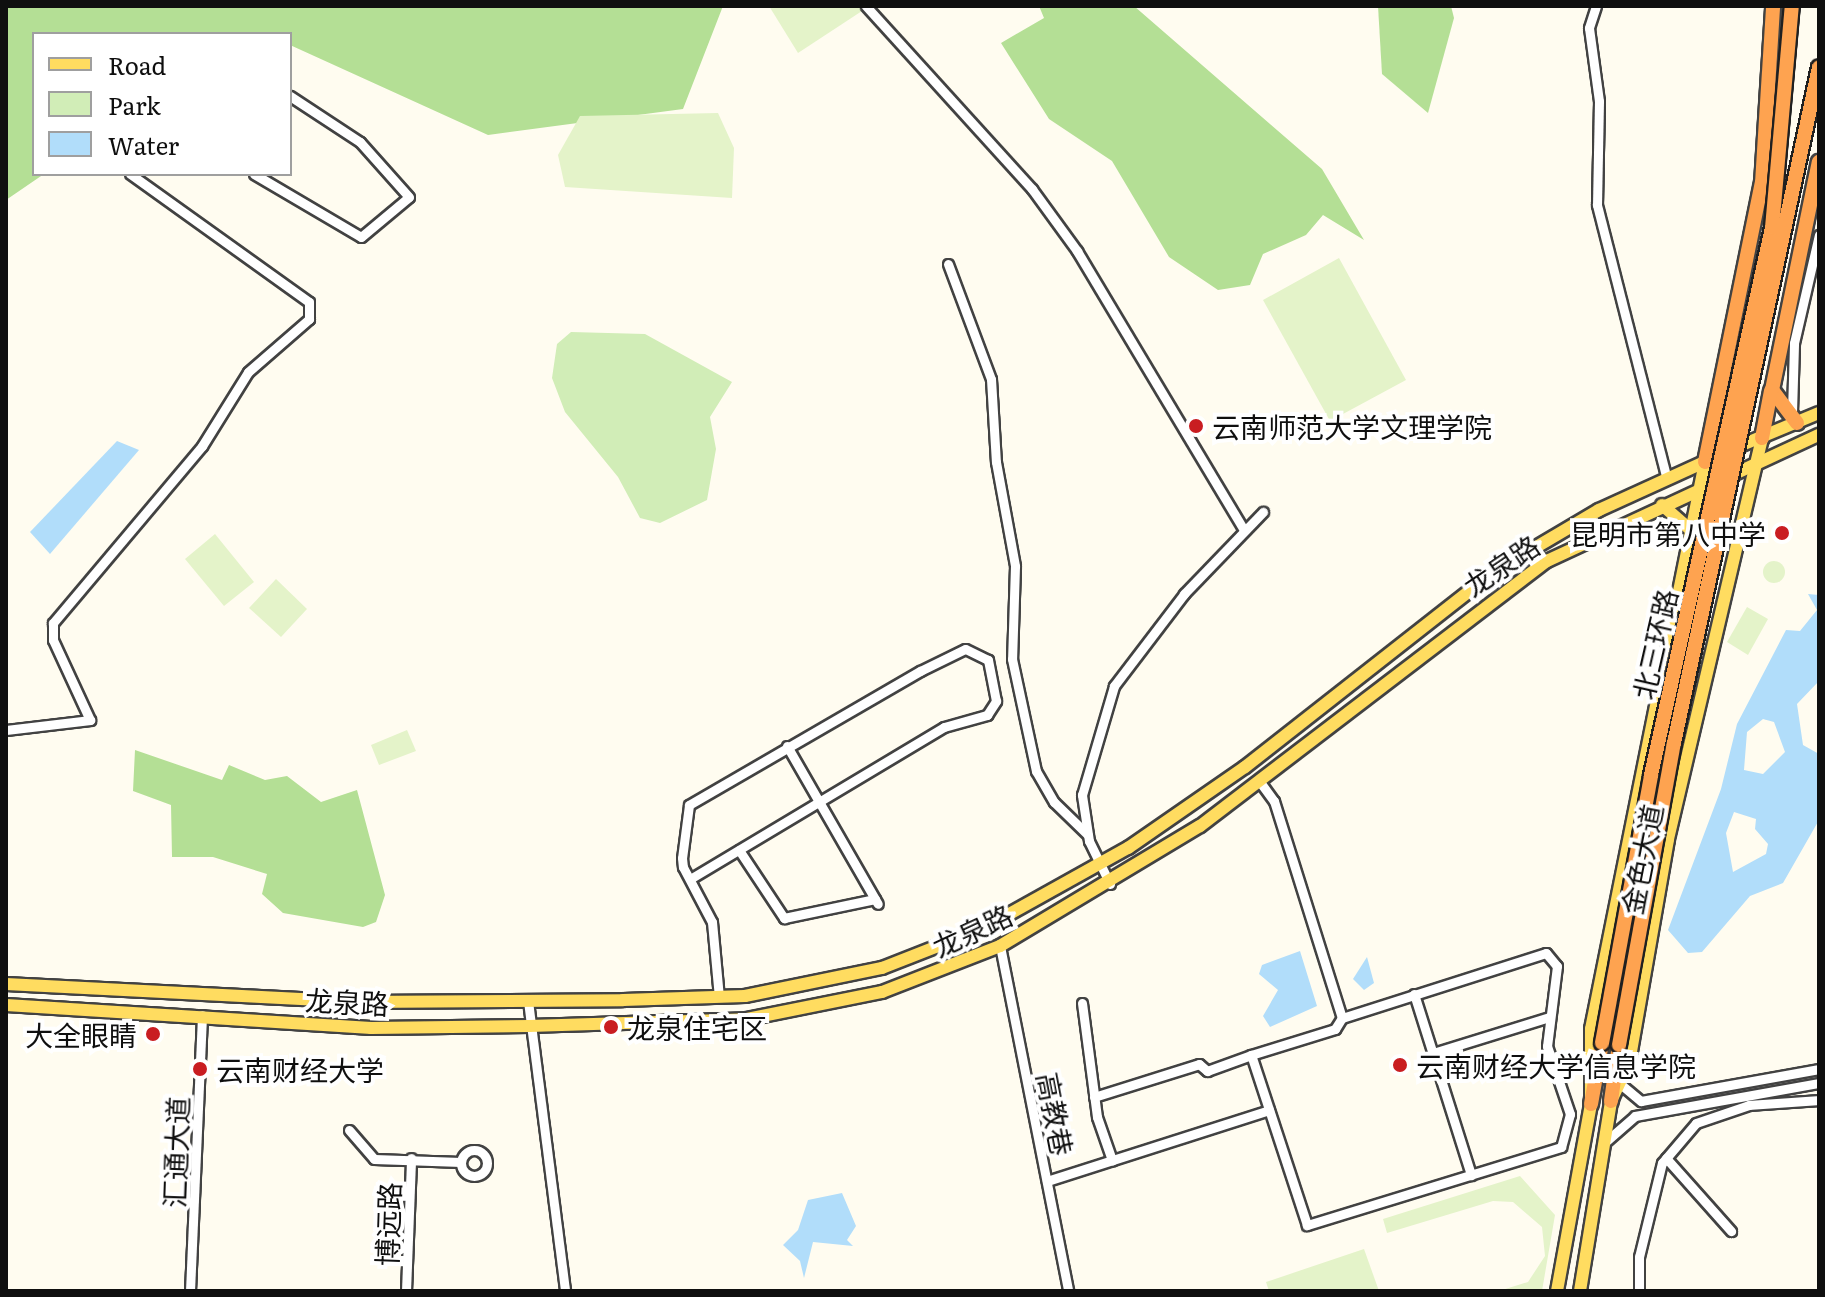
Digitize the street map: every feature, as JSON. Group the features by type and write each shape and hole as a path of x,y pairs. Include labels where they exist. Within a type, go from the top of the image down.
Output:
{"highway":[{"path":"1705,462 1762,183 1773,6"},
{"name":"北三环路","path":"1591,1104 1651,775 1772,228 1792,6"},
{"name":"北三环路","path":"1611,1101 1674,743 1819,67"},
{"path":"1762,438 1819,162"},
{"path":"1772,390 1797,423"}],"main road":[{"name":"龙泉路","path":"6,984 360,1002 719,997 832,982 934,951 1100,862 1187,811 1492,573 1667,479 1819,413"},
{"name":"龙泉路","path":"6,1005 371,1028 529,1026 783,1014 882,992 1000,946 1110,884 1260,782 1511,585 1662,505 1819,435"},
{"name":"金色大道","path":"1580,1291 1611,1101 1619,1085 1724,583 1762,438"},
{"name":"金色大道","path":"1557,1291 1591,1104 1591,1029 1705,462"},
{"path":"1662,505 1690,529"},
{"path":"1682,574 1706,564 1724,583"}],"street":[{"path":"866,6 1032,189 1077,251 1244,530"},
{"path":"1596,6 1589,28 1599,101 1597,205 1667,479"},
{"path":"257,176 361,237 409,197 360,142 292,97"},
{"path":"6,730 90,720 53,640 53,623 202,446 248,372 309,319 309,302 133,176"},
{"path":"1797,423 1790,376 1819,235"},
{"path":"948,264 991,379 996,462 1015,566 1012,659 1036,771 1088,835 1110,884"},
{"path":"1088,835 1082,795 1114,686 1244,530 1263,512"},
{"path":"690,879 944,727 987,715 996,701 988,660 965,649 856,702 685,811 682,858 690,879 715,932 719,997"},
{"path":"739,850 784,918 876,901 787,746"},
{"path":"1260,782 1274,801 1342,1018"},
{"name":"高教巷","path":"1000,946 1068,1291"},
{"path":"1094,1097 1335,1029 1342,1018 1546,953 1557,966 1547,1046 1570,1114 1561,1147 1307,1225 1251,1055"},
{"path":"1414,994 1471,1175"},
{"path":"528,1001 565,1291"},
{"path":"1082,1003 1094,1097 1112,1160"},
{"name":"汇通大道","path":"190,1291 202,1015"},
{"path":"1433,1053 1549,1017"},
{"path":"1615,1068 1619,1085 1641,1101 1819,1069"},
{"path":"1604,1143 1635,1116 1819,1083"},
{"path":"1639,1291 1639,1257 1666,1158 1707,1116 1819,1100"},
{"path":"1047,1181 1269,1110"},
{"path":"349,1130 374,1159 461,1162"},
{"name":"博远路","path":"406,1291 411,1158"},
{"path":"1666,1158 1731,1231"}],"green space":[{"path":"6,6 723,6 683,109 488,135 292,46 292,32 32,32 32,176 41,176 6,200"},
{"path":"769,6 859,6 862,11 798,53"},
{"path":"1039,6 1134,6 1322,169 1364,240 1323,215 1306,235 1263,254 1250,285 1218,290 1169,257 1112,161 1049,119 1001,43 1044,18"},
{"path":"1378,6 1451,6 1454,18 1428,113 1382,74"},
{"path":"718,113 734,148 732,198 565,187 558,155 580,116"},
{"path":"1339,258 1406,380 1330,421 1263,300"},
{"path":"571,332 645,334 732,382 710,417 716,449 707,500 660,523 640,518 618,477 565,412 552,378 557,344"},
{"path":"215,534 254,582 224,606 185,559"},
{"path":"1774,561 1782,564 1785,572 1782,580 1774,583 1766,580 1763,572 1766,564"},
{"path":"276,579 307,609 281,637 249,608"},
{"path":"1747,607 1768,619 1748,655 1727,642"},
{"path":"407,730 416,751 379,765 371,745"},
{"path":"135,750 222,780 229,765 265,780 287,776 321,802 357,790 385,895 376,922 363,927 283,913 262,894 267,874 213,857 172,857 171,805 133,791"},
{"path":"1520,1176 1555,1215 1542,1291 1499,1291 1528,1282 1545,1256 1542,1227 1513,1202 1493,1201 1387,1233 1383,1219"},
{"path":"1364,1249 1379,1291 1269,1291 1266,1282"}],"water":[{"path":"117,441 139,450 50,554 30,532"},
{"path":"1808,594 1819,595 1819,681 1797,704 1803,745 1819,754 1819,820 1783,883 1750,896 1702,952 1688,953 1668,930 1721,789 1737,724 1786,630 1800,631 1817,610","holes":["1763,719 1774,722 1785,752 1763,774 1744,770 1747,732","1734,812 1756,819 1755,829 1768,844 1766,854 1733,872 1726,833"]},
{"path":"1300,951 1317,1006 1270,1027 1263,1016 1278,990 1259,974 1262,965"},
{"path":"1367,957 1374,983 1364,990 1353,979"},
{"path":"842,1193 856,1226 847,1240 853,1246 813,1242 804,1278 800,1261 783,1245 798,1230 808,1200"}],"place":[{"name":"云南师范大学文理学院","path":"1196,426"},
{"name":"昆明市第八中学","path":"1782,533"},
{"name":"龙泉住宅区","path":"611,1027"},
{"name":"大全眼睛","path":"153,1034"},
{"name":"云南财经大学信息学院","path":"1400,1065"},
{"name":"云南财经大学","path":"200,1069"}]}
